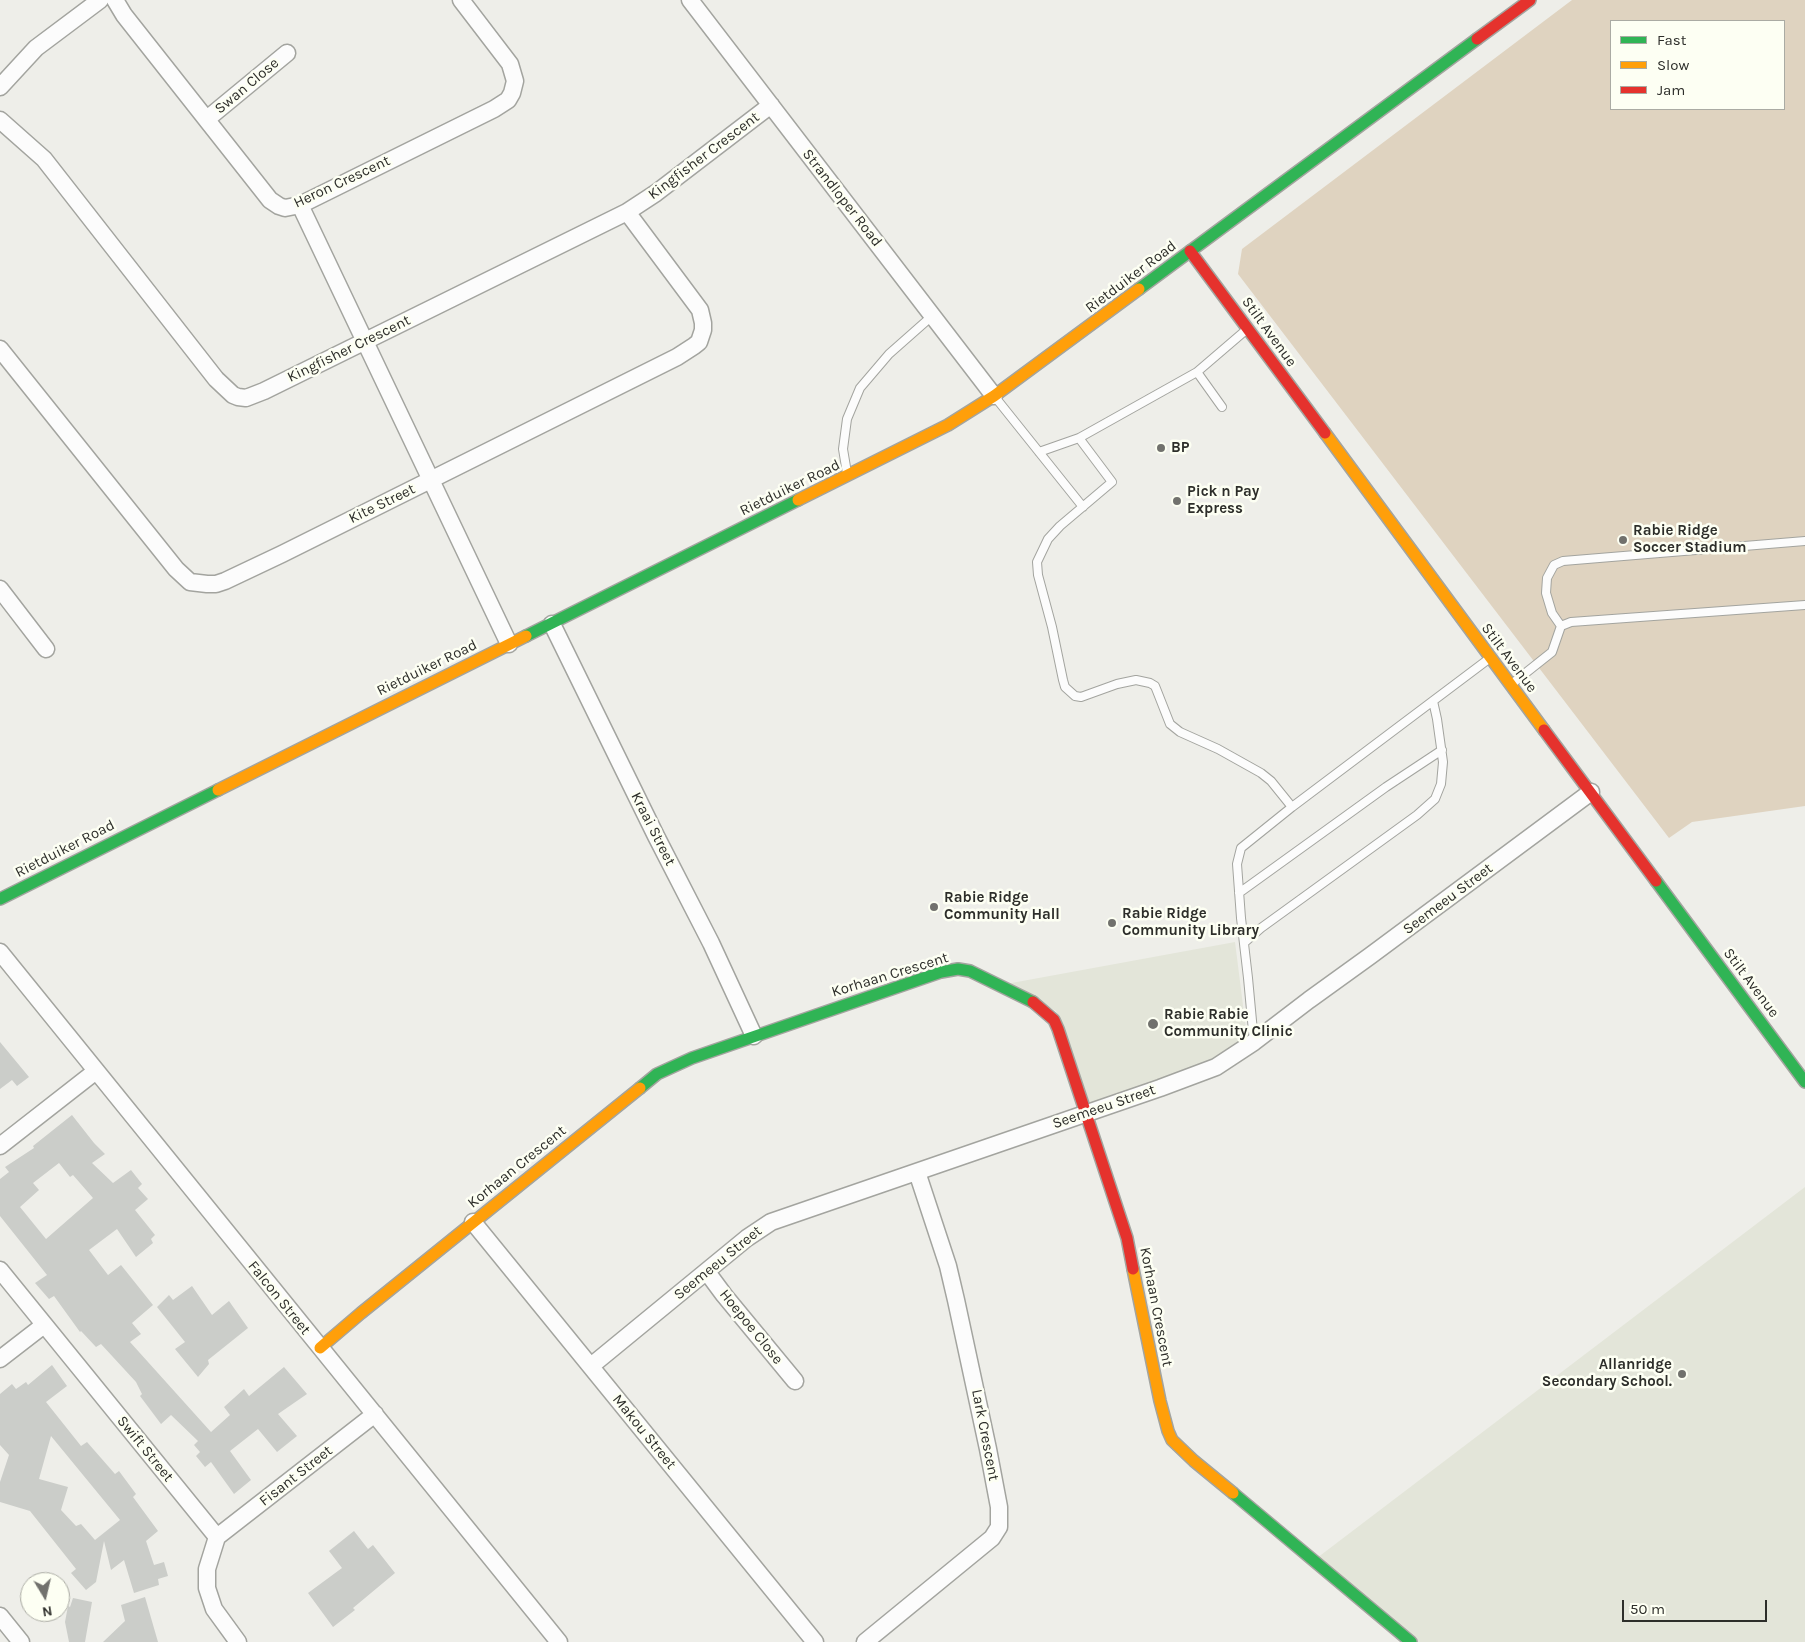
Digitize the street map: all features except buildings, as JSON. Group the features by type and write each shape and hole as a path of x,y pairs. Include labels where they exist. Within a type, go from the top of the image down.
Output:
{"street":[{"path":"0,87 36,48 100,0"},
{"name":"Heron Crescent","path":"115,0 270,200 285,208 300,205 494,109 508,100 515,81 510,64 462,0"},
{"name":"Strandloper Road","path":"690,0 994,396"},
{"name":"Rietduiker Road","path":"0,899 948,425 994,396 1530,0"},
{"name":"Swan Close","path":"207,119 287,53"},
{"name":"Kingfisher Crescent","path":"0,120 44,159 216,379 233,395 238,397 254,396 627,212 771,106"},
{"path":"300,205 509,644"},
{"name":"Kite Street","path":"0,349 176,569 190,582 207,584 226,581 690,350 702,335 703,324 700,310 627,212"},
{"name":"Stilt Avenue","path":"1190,251 1805,1082"},
{"path":"0,588 46,649"},
{"name":"Kraai Street","path":"552,624 643,810 711,943 754,1036"},
{"name":"Seemeeu Street","path":"591,1366 747,1238 771,1222 1216,1067 1254,1042 1590,792"},
{"name":"Falcon Street","path":"0,952 559,1642"},
{"name":"Korhaan Crescent","path":"320,1348 657,1074 692,1058 940,972 958,969 970,971 1036,1004 1054,1020 1087,1113 1127,1238 1160,1401 1172,1440 1181,1450 1411,1642"},
{"path":"0,1146 96,1071"},
{"name":"Lark Crescent","path":"864,1642 992,1538 999,1527 999,1507 948,1266 917,1172"},
{"name":"Makou Street","path":"473,1222 815,1642"},
{"name":"Swift Street","path":"0,1270 217,1537"},
{"name":"Hoepoe Close","path":"707,1272 795,1381"},
{"path":"0,1359 44,1325"},
{"name":"Fisant Street","path":"217,1537 375,1414"},
{"path":"217,1537 207,1569 207,1588 214,1609 238,1642"},
{"path":"0,1616 21,1642"}],"lane":[{"path":"847,476 842,449 846,419 860,388 889,354 932,316"},
{"path":"1039,452 1079,438 1197,372 1248,328"},
{"path":"1197,372 1222,407"},
{"path":"994,396 1083,507"},
{"path":"1079,438 1112,482 1060,526 1048,539 1037,562 1038,575 1065,686 1075,696 1081,697 1117,684 1136,680 1150,683 1155,686 1170,724 1180,732 1218,749 1266,776 1292,807"},
{"path":"1561,626 1552,613 1546,593 1547,578 1554,566 1563,561 1805,541"},
{"path":"1511,685 1552,652 1561,626 1571,622 1805,605"},
{"path":"1254,1042 1237,864 1241,848 1490,657"},
{"path":"1245,942 1427,808 1434,800 1441,784 1442,750 1433,701"},
{"path":"1239,893 1386,787 1442,750"}],"shaded area":[{"name":"Rabie Ridge Soccer Stadium","path":"1572,0 1805,0 1805,806 1692,822 1669,838 1238,274 1242,249"},
{"name":"Rabie Rabie Community Clinic","path":"1235,942 1247,1037 1209,1063 1089,1105 1056,1011 1006,984"},
{"name":"Allanridge Secondary School.","path":"1805,1187 1805,1642 1411,1642 1313,1561"}],"traffic: fast":[{"path":"1139,289 1477,39"},
{"path":"526,636 798,500"},
{"path":"0,899 218,790"},
{"path":"1656,881 1805,1082"},
{"path":"640,1088 657,1074 692,1058 941,972 958,969 970,971 1033,1002"},
{"path":"1233,1493 1411,1642"}],"traffic: slow":[{"path":"798,500 948,425 994,396 1139,289"},
{"path":"1325,433 1544,730"},
{"path":"218,790 526,636"},
{"path":"320,1348 640,1088"},
{"path":"1133,1269 1160,1401 1172,1440 1233,1493"}],"traffic: jam":[{"path":"1477,39 1530,0"},
{"path":"1190,251 1325,433"},
{"path":"1544,730 1656,881"},
{"path":"1033,1002 1054,1020 1058,1029 1127,1238 1133,1269"}],"place":[{"name":"BP","path":"1161,448"},
{"name":"Pick n Pay Express","path":"1177,501"},
{"name":"Rabie Ridge Soccer Stadium","path":"1623,540"},
{"name":"Rabie Ridge Community Hall","path":"934,907"},
{"name":"Rabie Ridge Community Library","path":"1112,923"},
{"name":"Rabie Rabie Community Clinic","path":"1153,1024"},
{"name":"Allanridge Secondary School.","path":"1682,1374"}]}
